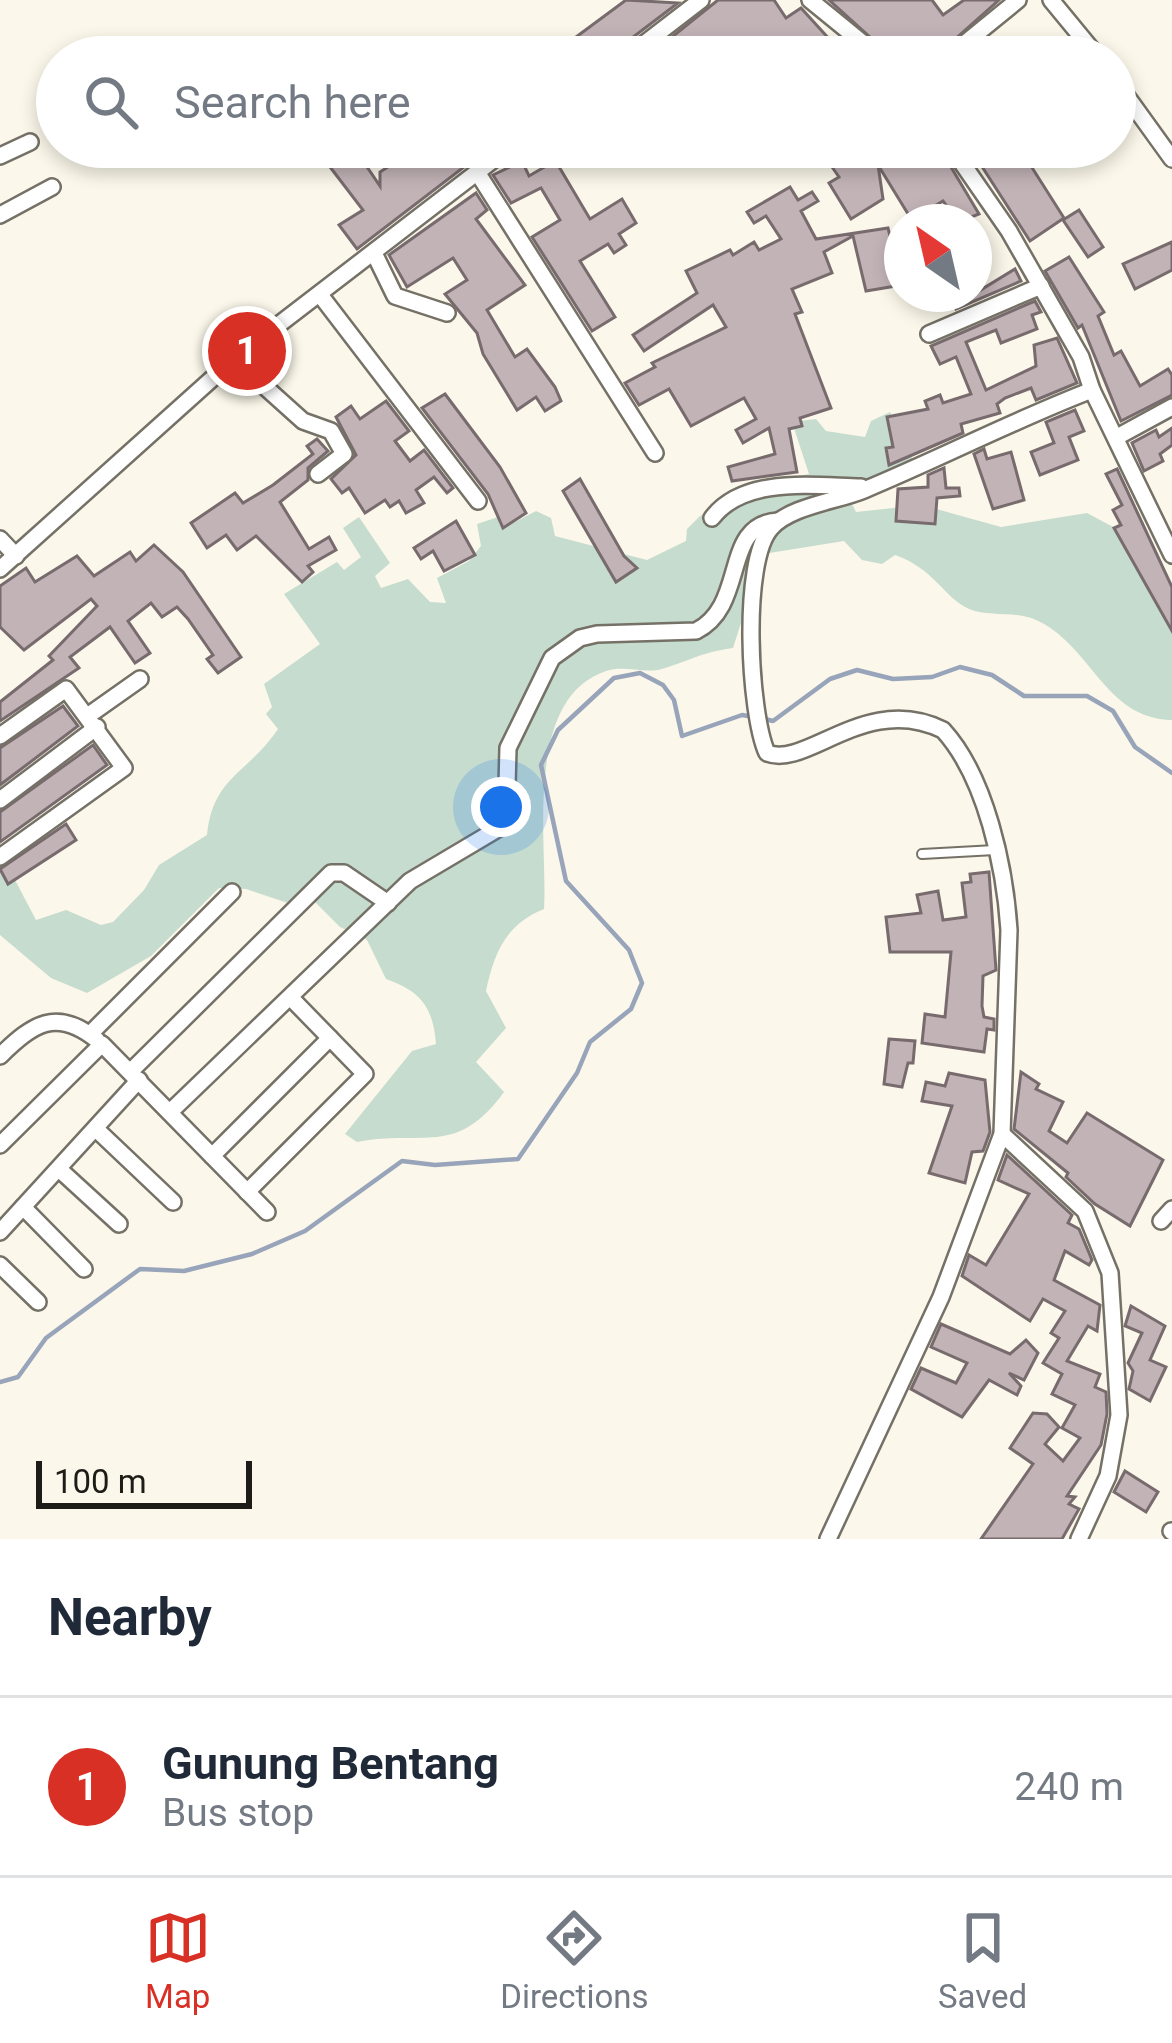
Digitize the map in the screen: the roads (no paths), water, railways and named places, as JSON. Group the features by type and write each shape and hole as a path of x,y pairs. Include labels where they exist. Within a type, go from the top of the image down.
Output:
{"street":[{"path":"654,36 701,0"},
{"path":"810,0 854,36"},
{"path":"974,36 1018,0"},
{"path":"1051,0 1081,36"},
{"path":"1136,109 1172,159"},
{"path":"0,156 30,142"},
{"path":"0,569 234,359 375,255 479,168"},
{"path":"966,168 1082,357 1092,390 1172,555"},
{"path":"477,172 655,453"},
{"path":"0,215 52,187"},
{"path":"375,255 395,296 446,313"},
{"path":"929,334 1042,286"},
{"path":"321,296 478,501"},
{"path":"234,359 303,421 331,431 344,454 319,474"},
{"path":"170,1112 388,903 440,860 506,824 508,748 553,658 580,638 597,634 696,631 712,623 730,593 745,538 761,523 871,487 1092,390"},
{"path":"1117,437 1172,407"},
{"path":"712,518 736,496 758,490 871,487"},
{"path":"778,521 764,536 755,580 757,705 764,748 776,757 858,724 890,718 943,730 968,770 995,850 1009,930 1002,1133 949,1280 828,1539"},
{"path":"0,539 16,556"},
{"path":"0,800 140,679"},
{"path":"0,736 63,690 70,691 124,768 0,857"},
{"path":"0,1232 97,1129 135,1076 331,873 344,873 388,903"},
{"path":"0,1145 232,892"},
{"path":"247,1192 365,1074 291,998"},
{"path":"0,1056 33,1024 48,1018 96,1039 266,1212"},
{"path":"212,1156 330,1038"},
{"path":"97,1129 173,1202"},
{"path":"1002,1133 1085,1211 1099,1234 1110,1273 1119,1415 1108,1476 1079,1539"},
{"path":"60,1170 118,1224"},
{"path":"22,1207 84,1269"},
{"path":"0,1265 38,1302"}],"lane":[{"path":"922,854 995,850"}],"waterway":[{"path":"765,719 773,721 830,679 857,670 893,679 932,677 960,667 992,675 1024,696 1087,696 1113,711 1135,747 1172,773"},
{"path":"0,1382 18,1377 46,1338 140,1269 184,1271 252,1254 305,1231 402,1161 435,1165 518,1159 577,1073 590,1042 631,1009 642,983 629,950 566,881 541,765 558,730 614,678 640,673 663,685 674,700 682,736 742,715 754,717"}],"place":[{"name":"Gunung Bentang","path":"247,351"}]}
